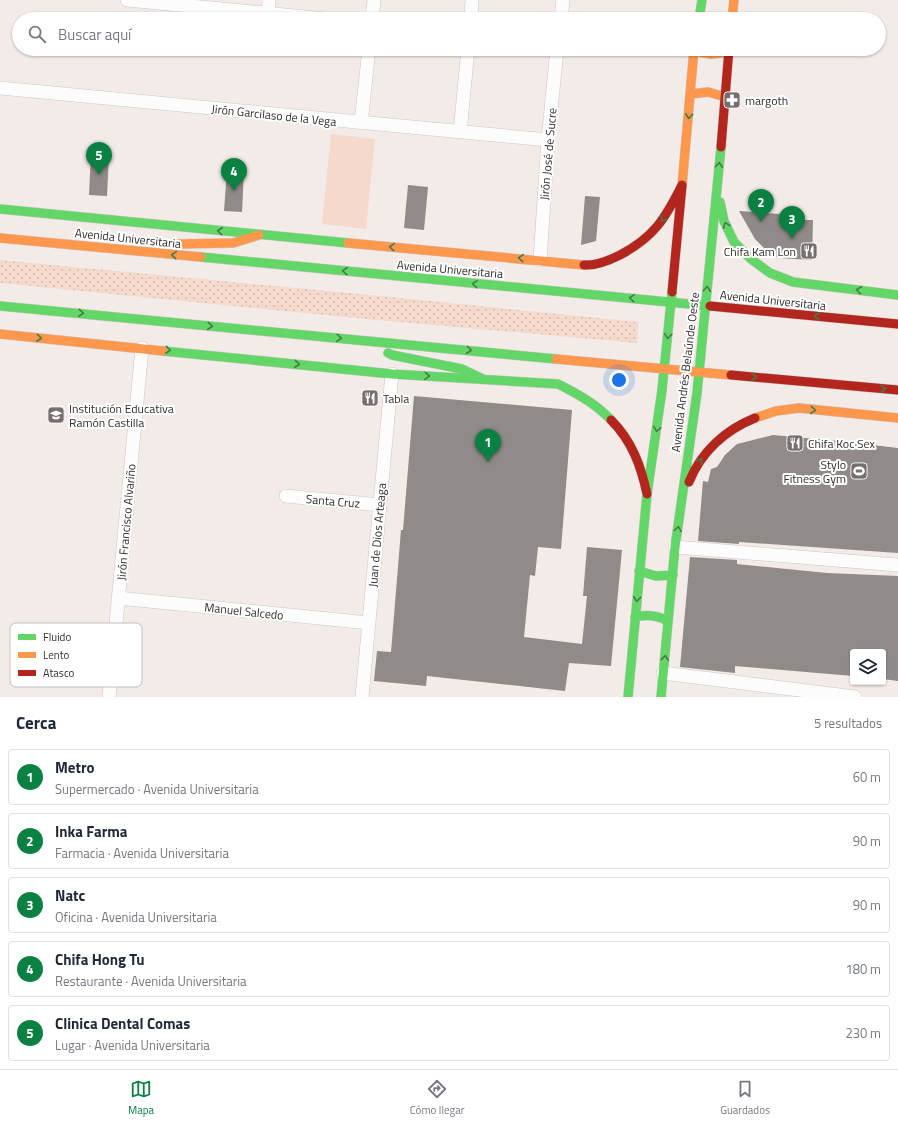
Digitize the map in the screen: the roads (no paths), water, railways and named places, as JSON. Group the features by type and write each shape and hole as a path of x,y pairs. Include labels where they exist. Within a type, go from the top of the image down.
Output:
{"street":[{"path":"128,0 257,12"},
{"path":"268,12 269,0"},
{"path":"373,12 374,0"},
{"path":"471,12 472,0"},
{"path":"561,12 562,0"},
{"path":"700,12 702,0"},
{"path":"733,12 734,0"},
{"path":"361,123 368,56"},
{"path":"460,132 467,56"},
{"name":"Jirón José de Sucre","path":"540,260 548,140 556,56"},
{"name":"Avenida Andrés Belaúnde Oeste","path":"628,697 647,494 664,370 671,302 694,56"},
{"name":"Avenida Andrés Belaúnde Oeste","path":"661,697 675,547 699,373 717,191 728,56"},
{"name":"Jirón Garcilaso de la Vega","path":"0,88 548,140"},
{"path":"691,94 708,92 725,97"},
{"name":"Avenida Universitaria","path":"0,209 259,235 587,265 610,260 635,247 655,230 670,211 682,185"},
{"name":"Avenida Universitaria","path":"717,191 724,221 734,242 751,259 770,273 793,282 898,295"},
{"path":"116,249 132,245 233,242 259,235"},
{"name":"Avenida Universitaria","path":"0,238 898,324"},
{"path":"0,306 664,370 898,390"},
{"path":"0,334 392,374 558,384 576,392 594,403 622,432 636,455 642,471 647,494"},
{"path":"370,341 392,356 462,369 484,379"},
{"name":"Jirón Francisco Alvariño","path":"116,623 142,348"},
{"name":"Juan de Dios Arteaga","path":"362,697 392,374"},
{"path":"682,495 699,460 715,443 734,428 769,413 788,409 807,409 898,418"},
{"name":"Santa Cruz","path":"286,496 380,505"},
{"path":"675,547 898,565"},
{"path":"639,571 655,577 673,575"},
{"name":"Manuel Salcedo","path":"118,598 369,623"},
{"path":"635,618 643,615 652,615 661,617 668,621"},
{"path":"663,673 855,697"},
{"name":"Jirón Francisco Alvariño","path":"109,697 110,687"}],"place":[{"name":"margoth","path":"732,100"},
{"name":"Clinica Dental Comas","path":"99,175"},
{"name":"Chifa Hong Tu","path":"234,191"},
{"name":"Inka Farma","path":"761,222"},
{"name":"Natc","path":"792,239"},
{"name":"Chifa Kam Lon","path":"809,251"},
{"name":"Tabla","path":"370,398"},
{"name":"Institución Educativa Ramón Castilla","path":"56,415"},
{"name":"Chifa Koc Sex","path":"795,443"},
{"name":"Metro","path":"488,462"},
{"name":"Stylo Fitness Gym","path":"859,471"}]}
